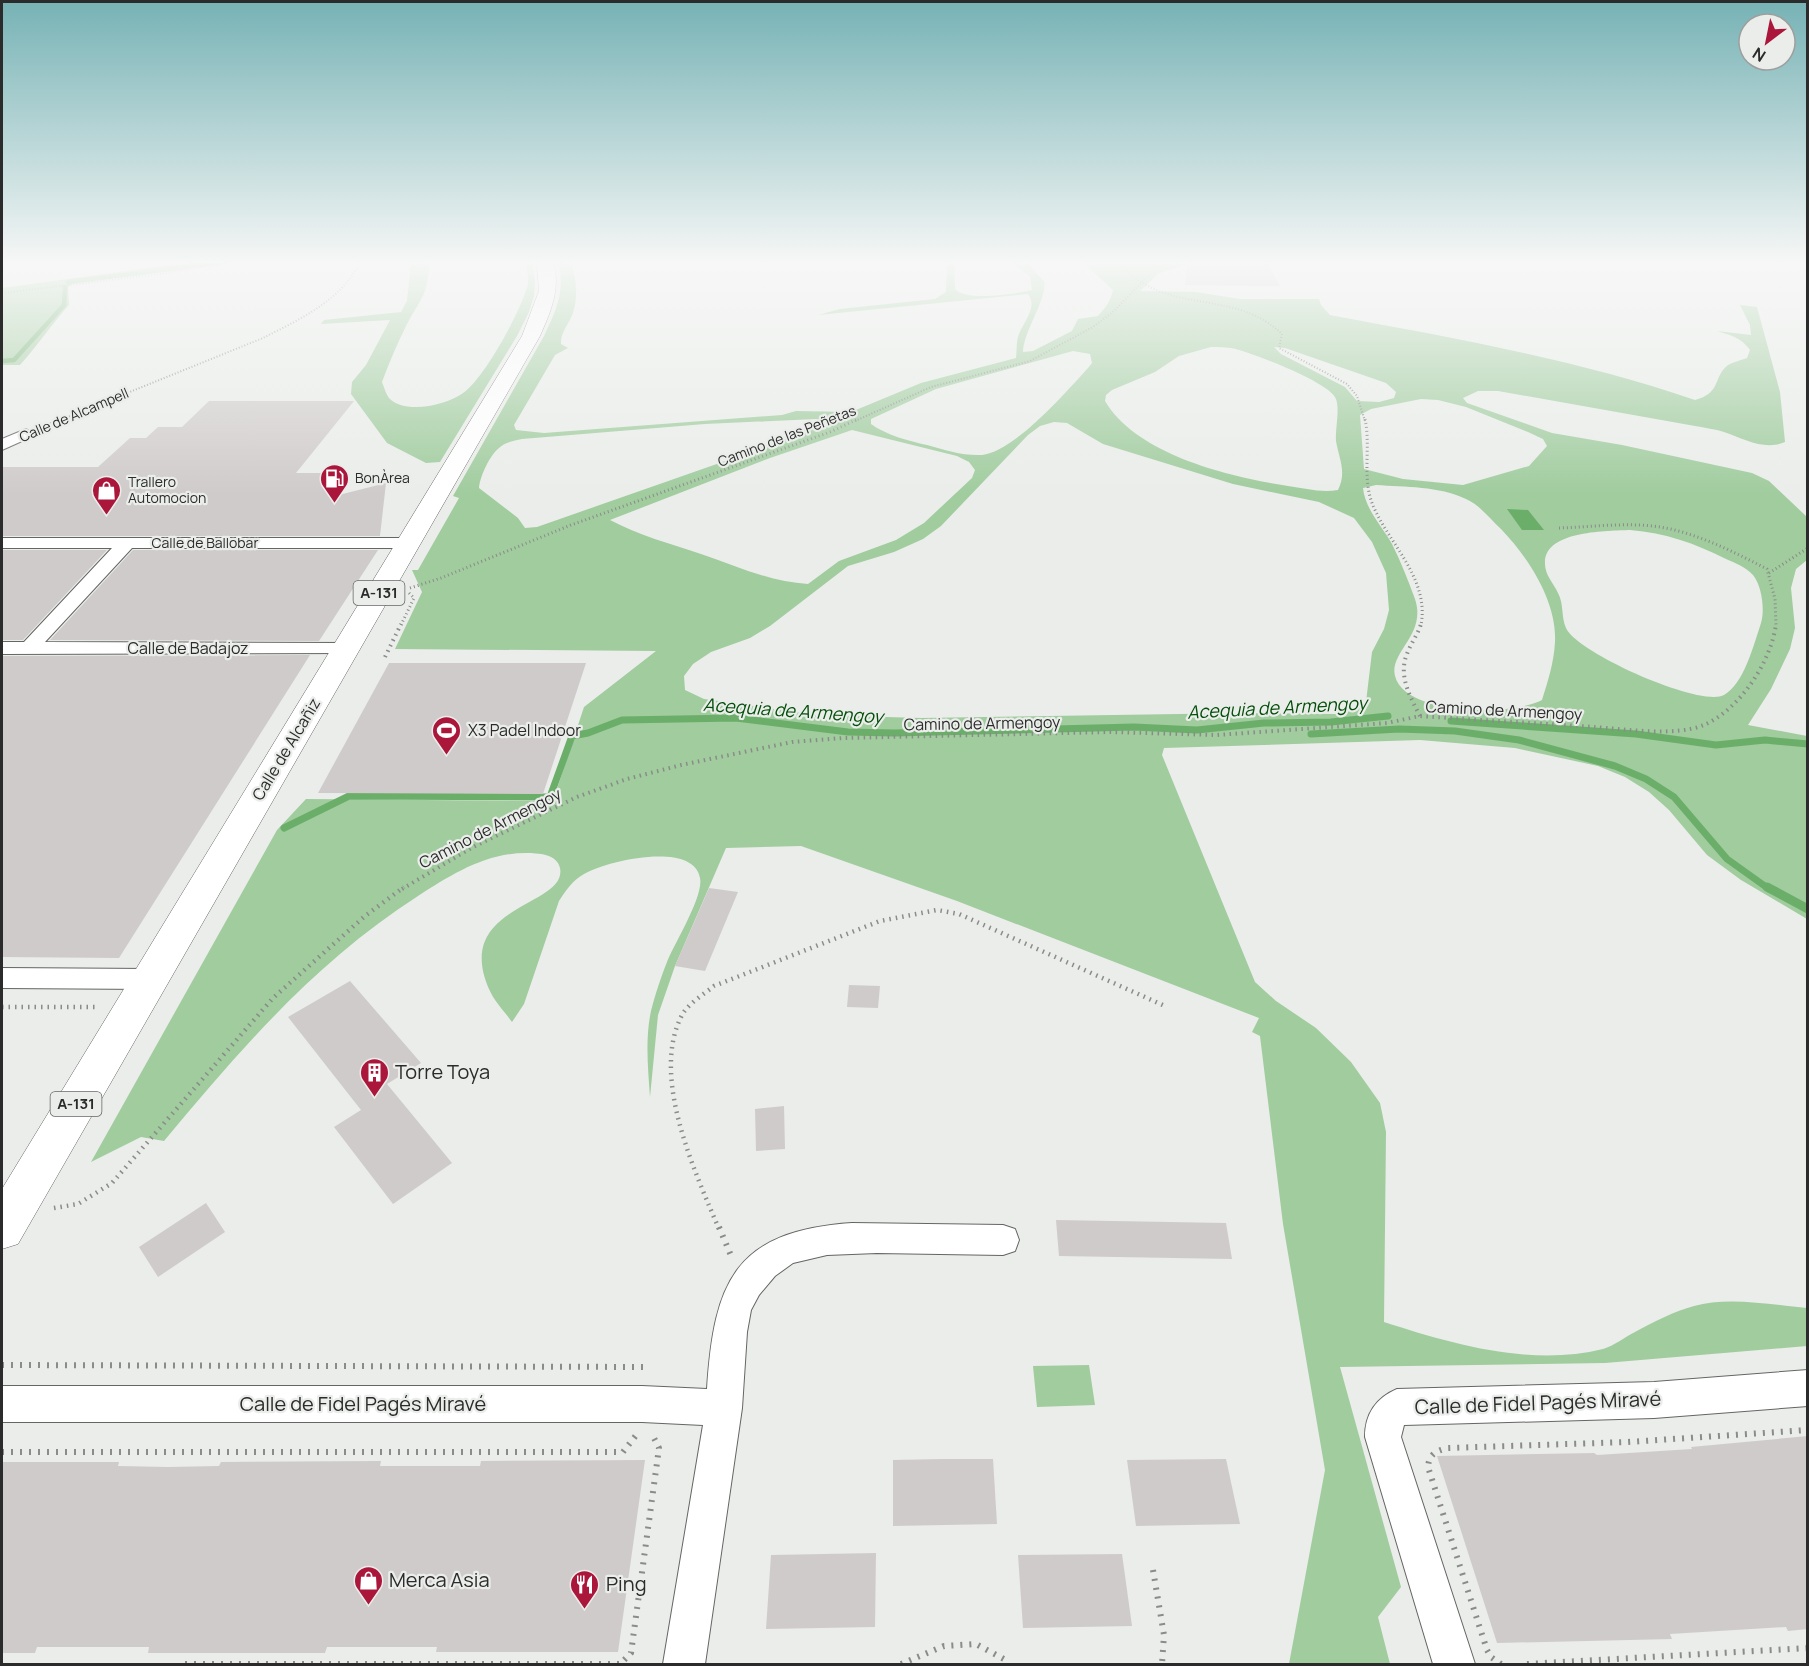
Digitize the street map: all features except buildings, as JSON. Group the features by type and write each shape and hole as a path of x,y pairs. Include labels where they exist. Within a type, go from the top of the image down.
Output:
{"main road":[{"name":"Calle de Alcañiz","path":"8,1218 529,340"}],"street":[{"name":"Calle de Alcampell","path":"2,445 26,434"},
{"name":"Calle de Ballobar","path":"2,543 409,543"},
{"path":"29,648 127,543"},
{"name":"Calle de Badajoz","path":"2,648 346,649"},
{"path":"2,978 150,979"},
{"path":"684,1665 724,1408 730,1331 735,1308 745,1286 758,1268 774,1255 796,1246 826,1239 1004,1240"},
{"name":"Calle de Fidel Pagés Miravé","path":"1454,1665 1383,1437 1383,1424 1388,1414 1397,1407 1587,1404 1724,1396 1808,1388"},
{"name":"Calle de Fidel Pagés Miravé","path":"2,1404 642,1404 724,1408"}],"path":[{"name":"Calle de Alcampell","path":"26,434 259,340"},
{"name":"Camino de las Peñetas","path":"385,657 414,598 405,589 441,578 571,525 820,436 931,387 1030,360 1071,340"},
{"path":"1281,340 1280,348 1347,384 1355,391 1367,422 1370,499 1409,568 1422,607 1423,620 1420,630 1403,669 1419,716"},
{"path":"1559,528 1638,525 1671,529 1761,564 1769,573 1808,548"},
{"name":"Camino de Armengoy","path":"8,1218 70,1208 92,1198 112,1183 273,998 365,916 416,879 522,822 577,797 627,779 732,753 792,742 843,738 1110,732 1258,734 1387,723 1419,716 1644,730 1674,730 1703,725 1736,702 1752,681 1774,637 1777,619 1769,573"},
{"path":"745,1286 694,1172 675,1100 671,1066 673,1042 681,1018 696,1000 714,986 880,921 937,910 959,914 1165,1006"},
{"path":"2,1007 100,1007 94,1017"},
{"path":"2,1365 646,1366"},
{"path":"1501,1665 1491,1657 1487,1650 1428,1467 1429,1458 1433,1453 1448,1448 1579,1446 1703,1440 1808,1430"},
{"path":"2,1452 623,1452 637,1434 650,1433 657,1442 659,1448 631,1653 620,1664 185,1665"},
{"path":"1153,1570 1164,1635 1162,1665"},
{"path":"901,1665 944,1646 976,1644 1004,1659 1007,1665"},
{"path":"1527,1665 1808,1648"}],"shaded area":[{"path":"2,340 41,340 20,365 2,365"},
{"path":"379,340 400,340 382,382 389,398 396,403 415,407 426,406 447,401 463,393 481,374 503,340 515,340 440,462 426,463 387,443 351,394 352,382 366,365"},
{"path":"542,340 561,340 561,344 568,348 555,355 514,425 516,430 544,433 782,415 796,411 851,412 921,383 1016,358 1018,340 1025,340 1023,352 1033,351 1055,340 1461,340 1560,361 1695,400 1704,397 1713,389 1723,369 1747,358 1750,350 1738,340 1766,340 1780,392 1785,442 1777,444 1762,445 1714,429 1498,391 1478,391 1463,398 1467,403 1552,433 1622,445 1752,473 1769,481 1807,517 1807,560 1796,569 1791,588 1795,628 1790,649 1771,689 1748,725 1807,736 1807,919 1741,880 1707,855 1669,810 1649,792 1625,777 1598,766 1515,748 1420,740 1164,748 1162,755 1255,982 1276,1001 1316,1028 1351,1062 1380,1103 1386,1132 1384,1322 1464,1345 1492,1350 1520,1354 1576,1354 1607,1348 1657,1321 1694,1306 1721,1302 1750,1302 1807,1308 1807,1346 1605,1363 1340,1367 1401,1587 1378,1617 1390,1664 1289,1664 1325,1470 1283,1224 1260,1036 1252,1032 1259,1018 957,901 801,846 726,848 675,966 658,1015 650,1097 648,1043 651,1011 667,962 698,896 700,878 694,866 682,860 648,857 610,864 576,879 559,901 524,1004 512,1022 489,989 482,961 486,940 497,924 547,891 558,881 560,868 555,860 546,855 511,854 483,861 443,880 380,922 345,949 312,978 251,1040 164,1141 141,1137 91,1162 277,830 306,799 553,801 584,707 656,651 395,649 422,592 412,570 418,570 459,498 453,496","holes":["1211,347 1236,349 1276,363 1321,385 1331,393 1337,404 1336,441 1342,466 1342,477 1338,490 1319,491 1288,486 1239,477 1213,469 1162,449 1139,436 1120,420 1105,401 1106,395 1112,390 1155,372 1179,356","1274,347 1285,348 1386,383 1396,392 1394,398 1379,402 1357,401 1345,387 1281,354","1073,351 1090,354 1092,363 1024,432 1009,444 982,455 947,451 905,439 871,424 871,419 936,389","1421,399 1438,400 1466,407 1528,432 1543,439 1547,446 1529,466 1463,485 1403,479 1364,469 1360,415 1371,409","816,419 828,421 731,459 537,527 525,528 518,518 479,488 481,478 492,456 507,443 522,439 705,424","1054,422 1067,423 1103,444 1233,484 1319,502 1354,518 1372,542 1386,573 1389,610 1384,629 1372,652 1366,702 1356,710 1335,714 1245,713 921,718 816,715 704,699 685,690 684,676 693,664 711,652 750,638 770,626 848,566 894,552 923,539 941,526 1028,435 1040,426","852,430 957,456 969,462 975,470 972,478 924,523 896,540 839,561 808,584 794,583 754,573 643,535 610,520 770,458","1376,485 1422,488 1456,495 1485,512 1511,540 1539,581 1551,611 1555,642 1542,700 1508,709 1461,709 1418,699 1403,689 1395,676 1395,667 1416,623 1415,599 1392,544 1374,517 1364,496 1363,488","1630,530 1668,536 1714,553 1747,570 1756,580 1761,592 1762,618 1743,673 1731,690 1724,695 1711,697 1691,694 1640,676 1592,651 1575,639 1566,628 1560,597 1545,568 1547,553 1554,544 1579,535"]},
{"path":"1507,509 1528,510 1544,530 1522,530"},
{"path":"1089,1365 1095,1405 1037,1407 1033,1366"}],"waterway":[{"path":"2,361 14,360 32,340"},
{"name":"Acequia de Armengoy","path":"284,828 349,796 550,797 572,736 588,733 622,720 736,718 848,732 894,733 1134,727 1197,730 1264,723 1331,722 1388,716"},
{"name":"Acequia de Armengoy","path":"1451,721 1636,734 1716,745 1765,740 1808,744"},
{"path":"1311,734 1399,729 1455,731 1519,740 1615,766 1646,779 1674,797 1727,859 1769,889"},
{"path":"1767,887 1808,909"}],"place":[{"name":"BonÀrea","path":"334,504"},
{"name":"Trallero Automocion","path":"107,516"},
{"name":"X3 Padel Indoor","path":"447,756"},
{"name":"Torre Toya","path":"374,1098"},
{"name":"Merca Asia","path":"368,1606"},
{"name":"Ping","path":"585,1610"}]}
